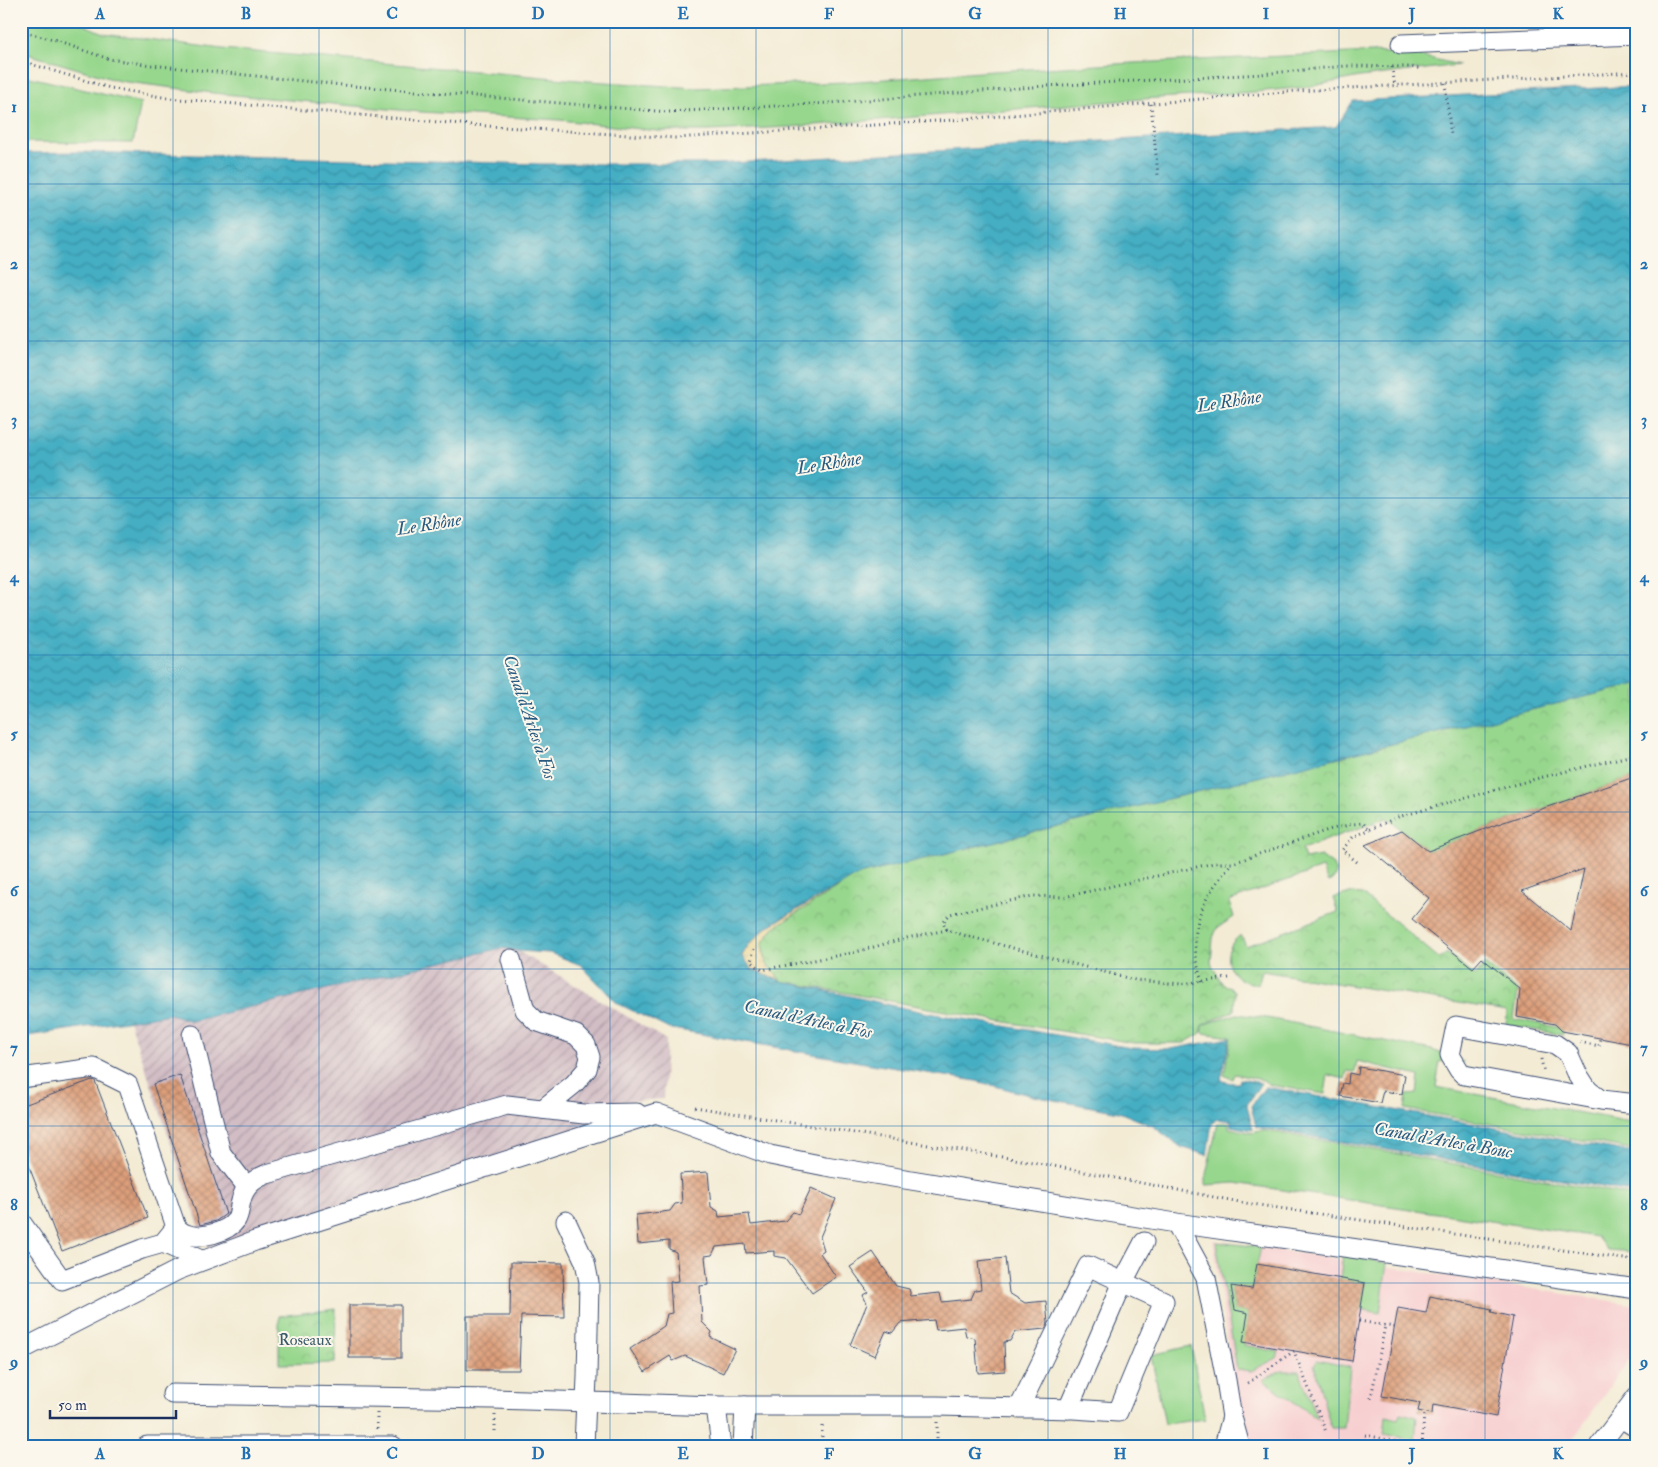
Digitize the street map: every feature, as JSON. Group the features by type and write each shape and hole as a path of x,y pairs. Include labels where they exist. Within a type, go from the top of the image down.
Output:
{"street":[{"path":"1401,44 1637,35"},
{"path":"511,959 525,1010 536,1021 576,1035 586,1045 590,1057 587,1069 574,1084 543,1109"},
{"path":"1601,1100 1584,1084 1568,1053 1555,1044 1456,1026 1450,1055 1464,1075 1601,1100 1637,1104"},
{"path":"192,1035 220,1153 247,1187"},
{"path":"21,1078 94,1068 128,1085 176,1228 186,1235 202,1236 215,1234 236,1221 247,1187 255,1179 267,1174 508,1105 584,1114 656,1113 770,1155 825,1166 1176,1224 1637,1289"},
{"path":"21,1350 201,1260 264,1238 656,1113"},
{"path":"566,1221 585,1262 589,1282 584,1446"},
{"path":"21,1222 62,1280 142,1249 163,1243 176,1228"},
{"path":"1176,1224 1206,1278 1232,1417 1240,1446"},
{"path":"1068,1409 1123,1282 1144,1242"},
{"path":"163,1243 201,1260"},
{"path":"172,1394 716,1406 1019,1408 1118,1412 1164,1301 1088,1266 1019,1408"},
{"path":"1599,1446 1629,1423 1637,1396"},
{"path":"716,1406 721,1446"},
{"path":"743,1446 746,1406"},
{"path":"1224,1446 1232,1417"},
{"path":"147,1446 393,1446"}],"path":[{"path":"21,31 109,59 151,65 342,85 668,112 830,103 1046,86 1262,74 1346,66 1411,67 1422,69"},
{"path":"21,61 110,88 168,98 472,125 676,138 763,134 1297,91 1637,72"},
{"path":"1392,67 1395,86"},
{"path":"1445,83 1451,136"},
{"path":"1151,104 1158,176"},
{"path":"1357,862 1342,850 1353,837 1398,817 1535,779 1637,754"},
{"path":"947,930 943,922 950,914 1033,896 1064,897 1214,863 1233,863 1328,830 1353,824 1363,823 1369,830"},
{"path":"1202,982 1196,964 1194,935 1208,895 1217,881 1233,863"},
{"path":"754,948 751,960 762,970 856,952 906,938 947,930 1135,980 1182,984 1229,978"},
{"path":"1599,1046 1600,1038"},
{"path":"686,1106 1033,1162 1245,1203 1637,1261"},
{"path":"1358,1321 1394,1327"},
{"path":"1371,1398 1385,1326"},
{"path":"1248,1383 1294,1351 1326,1432"},
{"path":"1422,1446 1424,1412"},
{"path":"937,1414 937,1440"},
{"path":"1365,1435 1417,1446"}],"shaded area":[{"path":"502,948 518,951 666,1040 663,1099 588,1104 589,1128 206,1247 129,1020 171,1014 191,1021"},
{"path":"1213,1240 1637,1305 1633,1354 1568,1446 1247,1446 1231,1366"}],"green space":[{"path":"21,21 75,21 103,33 222,49 589,81 696,88 846,82 1133,63 1372,52 1416,55 1459,65 1360,77 1307,87 1254,92 790,127 709,131 658,131 560,120 421,112 213,93 119,81 21,52"},
{"path":"1375,21 1601,21 1385,27"},
{"path":"21,75 141,103 133,143 21,142"},
{"path":"1637,684 1637,776 1498,824 1428,851 1387,818 1302,849 1305,859 1321,856 1333,865 1336,873 1334,878 1328,883 1322,868 1229,901 1234,917 1217,928 1213,938 1211,963 1221,982 1235,991 1234,1011 1202,1025 1201,1033 1184,1043 1134,1043 1000,1021 781,981 767,964 762,944 773,928 858,875"},
{"path":"1350,893 1362,894 1440,959 1447,953 1475,976 1485,964 1518,991 1514,1019 1562,1028 1563,1035 1506,1025 1507,1011 1262,971 1258,984 1242,980 1231,970 1228,952 1235,940 1241,935 1246,946 1338,912 1333,898"},
{"path":"1237,1014 1267,1018 1432,1050 1464,1062 1440,1061 1436,1087 1637,1123 1637,1150 1405,1109 1407,1095 1417,1094 1419,1076 1357,1061 1355,1072 1347,1071 1345,1079 1328,1075 1325,1094 1270,1085 1263,1080 1235,1074 1233,1079 1224,1075 1231,1037 1203,1033 1202,1025"},
{"path":"1218,1123 1229,1123 1229,1128 1253,1133 1262,1130 1637,1196 1637,1252 1607,1250 1597,1237 1235,1183 1206,1185 1206,1174"},
{"path":"1216,1242 1261,1247 1252,1289 1231,1286 1235,1310 1248,1313 1244,1345 1279,1352 1277,1358 1251,1371 1237,1369"},
{"path":"1343,1255 1387,1263 1380,1313 1361,1309 1365,1283 1340,1279"},
{"name":"Roseaux","path":"336,1309 335,1363 279,1364 279,1316"},
{"path":"1191,1346 1205,1419 1165,1424 1151,1355"},
{"path":"1317,1360 1350,1367 1344,1428 1331,1428 1314,1365"},
{"path":"1281,1371 1299,1371 1318,1419 1263,1380"},
{"path":"1400,1413 1417,1417 1415,1440 1384,1434 1386,1416 1398,1419"}],"sand":[{"path":"858,875 773,928 762,944 767,964 781,981 759,973 749,966 742,956 747,947 767,927"}],"water":[{"path":"1637,86 1637,684 858,875 767,927 747,947 742,956 753,970 781,981 923,1012 1132,1048 1171,1049 1230,1038 1221,1079 1232,1083 1239,1083 1240,1079 1261,1083 1247,1105 1253,1130 1231,1126 1231,1121 1217,1119 1212,1123 1207,1155 1181,1147 1153,1126 1119,1112 1033,1096 976,1081 667,1028 617,1003 581,965 550,953 502,948 191,1021 171,1014 21,1037 21,153 79,152 538,164 716,164 1336,127 1353,101"},
{"name":"Canal d'Arles à Bouc","path":"1265,1087 1637,1153 1637,1193 1256,1127 1251,1106"}],"building":[{"path":"1637,776 1637,976 1633,996 1637,996 1637,1020 1632,1044 1562,1031 1555,1024 1517,1017 1520,989 1482,958 1473,968 1412,919 1429,898 1365,845 1402,830 1428,851 1498,824","holes":["1584,869 1571,931 1522,891"]},
{"path":"1359,1067 1405,1075 1402,1094 1383,1091 1380,1103 1340,1096 1343,1083 1348,1084 1349,1073 1358,1075"},
{"path":"180,1075 226,1214 216,1221 200,1225 153,1084"},
{"path":"92,1080 95,1081 148,1218 62,1251 21,1146 21,1106"},
{"path":"708,1172 711,1207 718,1211 719,1217 749,1214 751,1225 785,1221 793,1212 799,1214 811,1188 836,1199 820,1237 824,1250 820,1253 836,1277 812,1293 786,1258 774,1256 774,1251 746,1253 745,1244 716,1247 712,1255 705,1256 708,1285 700,1286 702,1322 712,1332 710,1337 735,1349 723,1373 685,1356 673,1361 670,1356 645,1372 630,1349 664,1326 667,1314 672,1313 670,1282 679,1281 676,1252 669,1249 669,1241 638,1244 636,1215 670,1211 675,1204 682,1203 680,1174"},
{"path":"873,1252 896,1286 909,1289 911,1296 940,1293 942,1302 971,1299 975,1290 981,1289 978,1261 1005,1258 1009,1293 1025,1303 1046,1301 1048,1323 1045,1329 1015,1332 1010,1341 1004,1342 1005,1371 978,1373 975,1338 966,1336 964,1327 936,1330 934,1320 900,1323 892,1333 886,1331 875,1356 850,1345 867,1304 863,1295 868,1292 850,1267"},
{"path":"511,1262 563,1263 564,1317 521,1316 519,1370 467,1370 467,1316 510,1316"},
{"path":"1257,1264 1365,1283 1352,1361 1243,1342 1248,1313 1235,1310 1231,1286 1252,1289"},
{"path":"1430,1296 1492,1309 1491,1312 1513,1317 1496,1417 1433,1405 1432,1414 1418,1411 1420,1403 1382,1396 1398,1308 1426,1313"},
{"path":"349,1305 401,1305 401,1358 349,1358"}],"water label":[{"name":"Le Rhône","path":"1229,401"},
{"name":"Le Rhône","path":"829,463"},
{"name":"Le Rhône","path":"429,524"},
{"name":"Canal d'Arles à Fos","path":"530,717"},
{"name":"Canal d'Arles à Fos","path":"808,1019"}]}
